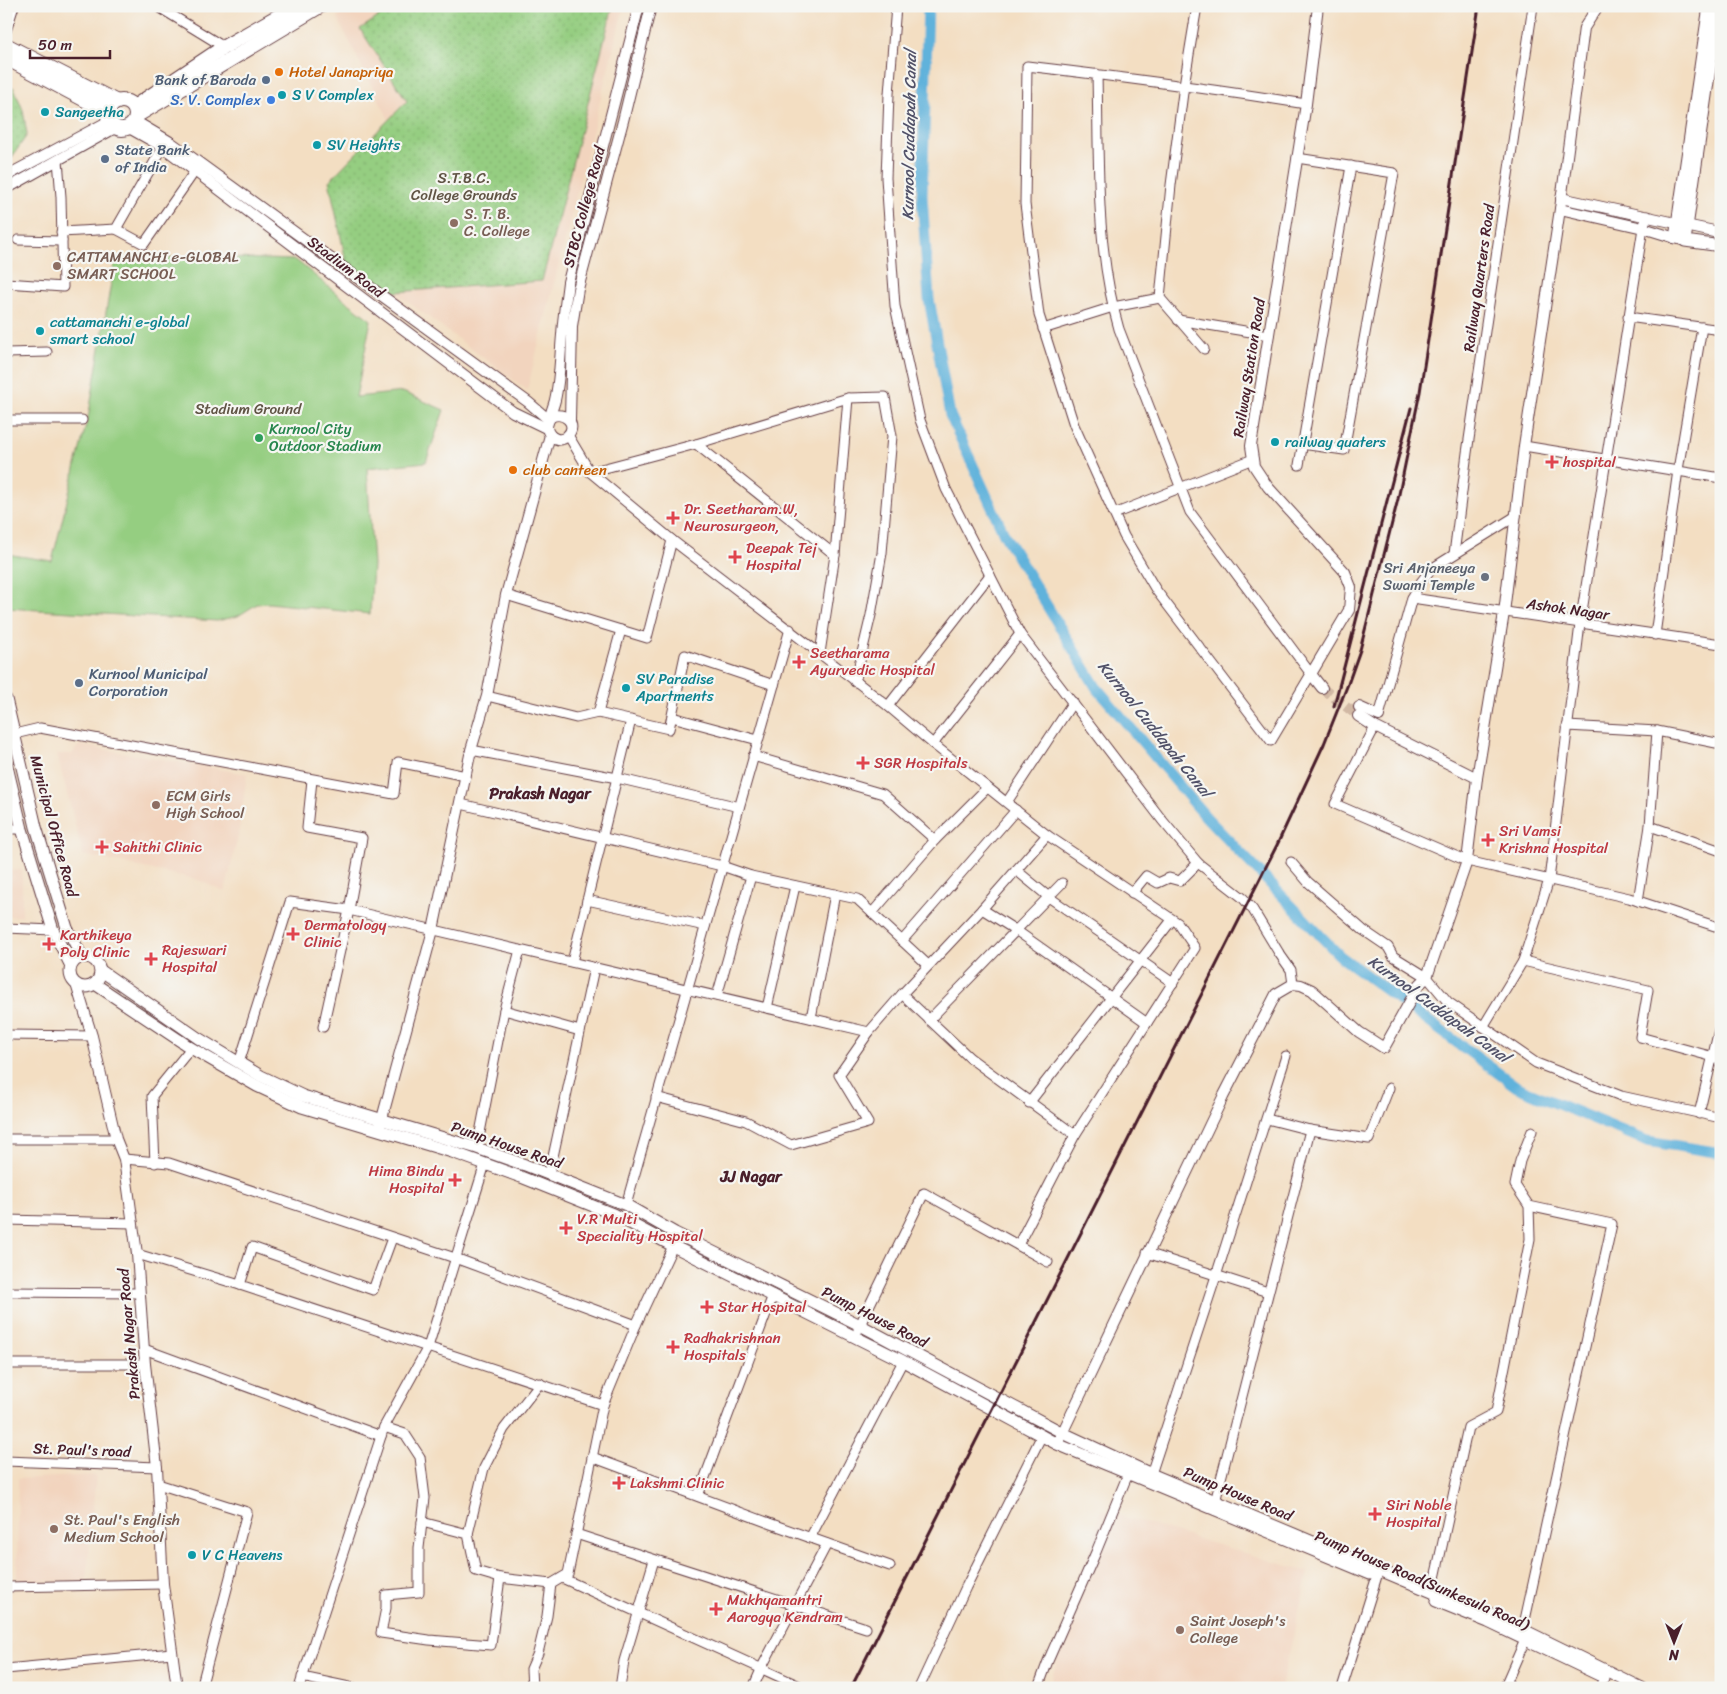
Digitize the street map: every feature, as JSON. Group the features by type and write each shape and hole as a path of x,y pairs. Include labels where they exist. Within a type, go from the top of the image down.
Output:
{"main road":[{"path":"123,117 224,47 296,6"},
{"path":"123,117 320,6"},
{"path":"1680,240 1676,223 1709,6"},
{"path":"1680,240 1688,226 1719,6"},
{"path":"6,45 123,117"},
{"path":"6,58 123,117"},
{"path":"1688,226 1721,233"},
{"path":"1680,240 1721,246"},
{"name":"Municipal Office Road","path":"6,700 10,735 39,836 67,928 82,957"},
{"name":"Municipal Office Road","path":"6,762 22,829 53,930 71,966"},
{"path":"82,957 92,958 96,961 100,970 100,975 94,984 85,987 76,984 70,976 71,966 77,959 82,957"},
{"name":"Pump House Road","path":"100,970 198,1038 261,1076 303,1096 380,1125 477,1148 626,1205 675,1233 860,1325 1060,1439 1150,1478"},
{"name":"Pump House Road(Sunkesula Road)","path":"94,984 191,1048 257,1086 302,1107 380,1125 521,1176 613,1214 903,1361 1042,1435 1060,1439 1128,1474 1150,1478 1376,1576 1524,1635 1602,1683 1625,1688"},
{"name":"Pump House Road","path":"1214,1505 1487,1612 1524,1635 1642,1688"}],"street":[{"path":"6,31 14,6"},
{"path":"158,6 224,47"},
{"name":"STBC College Road","path":"380,1125 433,930 471,750 486,696 506,595 558,388 562,327 568,282 639,6"},
{"name":"STBC College Road","path":"570,420 572,326 578,289 623,122 651,6"},
{"path":"896,6 889,94 886,178 895,306 920,420 946,489 1020,634 1198,863 1243,898 1253,910 1291,970 1293,984"},
{"path":"1197,6 1184,85 1171,185 1160,298 1204,349"},
{"name":"Railway Station Road","path":"1318,6 1306,104 1251,446 1254,466 1268,487 1346,572 1351,587 1349,610 1318,681"},
{"name":"Railway Quarters Road","path":"1454,554 1467,453 1533,6"},
{"path":"1060,1439 1223,1097 1276,994 1293,984 1312,990 1359,1032 1384,1048 1419,985 1427,977 1467,861 1477,778 1504,613 1524,446 1561,204 1584,28 1598,6"},
{"path":"1098,74 1100,222 1113,307 1119,329 1190,512 1318,681 1271,741 1156,590 1124,536 1074,425 1039,315 1025,204 1027,66 1098,74 1184,85 1306,104"},
{"path":"6,189 58,160 123,117"},
{"path":"6,176 123,117"},
{"name":"Stadium Road","path":"123,117 513,412 549,425"},
{"name":"Stadium Road","path":"123,117 172,143 528,402 549,425"},
{"path":"116,229 162,147"},
{"path":"1297,158 1394,173 1344,450 1302,444"},
{"path":"6,284 63,287 58,160"},
{"path":"1299,465 1351,166"},
{"path":"18,240 62,237 116,229 144,244 195,171"},
{"path":"1561,204 1647,216 1688,226"},
{"path":"1561,204 1680,240"},
{"path":"1483,1027 1523,961 1549,880 1580,624 1628,318 1647,216"},
{"path":"1043,330 1113,307 1160,298"},
{"path":"1628,318 1721,330"},
{"path":"1178,320 1269,335"},
{"path":"1655,635 1678,470 1702,327"},
{"path":"6,353 47,352"},
{"path":"590,472 696,444 848,398 885,397 892,436 882,553 872,615 855,682"},
{"path":"820,653 835,555 848,398"},
{"path":"559,414 570,420 571,428 568,435 561,439 556,439 549,425 559,414"},
{"path":"6,420 82,420"},
{"path":"568,435 590,472 672,540 888,706 1047,835 1178,923 1196,948 1075,1135 1018,1245"},
{"path":"696,444 835,555"},
{"path":"1524,446 1721,478"},
{"path":"1114,514 1253,459"},
{"path":"1477,778 1375,727 1359,712 1379,716 1412,598 1430,569 1516,516"},
{"path":"506,595 647,638 672,540"},
{"path":"888,706 990,575"},
{"name":"Ashok Nagar","path":"1412,598 1721,644"},
{"path":"626,1205 790,629"},
{"path":"598,713 621,630"},
{"path":"933,744 1020,634"},
{"path":"486,696 576,718 598,713 669,729 685,655 774,685"},
{"path":"1008,802 1073,702"},
{"path":"672,717 758,740"},
{"path":"572,962 631,720"},
{"path":"1568,726 1657,731 1721,744"},
{"path":"1375,727 1335,804 1467,861 1638,901 1721,928"},
{"path":"10,735 40,728 394,794 398,762 466,776"},
{"path":"1638,901 1650,826 1657,731"},
{"path":"471,750 617,778 739,807"},
{"path":"753,756 883,794 935,840"},
{"path":"312,780 307,828 362,838 323,1027"},
{"path":"872,912 935,840 987,788"},
{"path":"461,804 722,866 751,876 857,899 928,965"},
{"path":"902,941 1016,810"},
{"path":"1650,826 1721,851"},
{"path":"6,829 22,829"},
{"path":"656,1097 746,1121 791,1145 868,1123 839,1075 869,1032 1047,835"},
{"path":"1291,862 1308,882 1363,930 1388,948 1393,956 1427,977 1448,1002 1536,1063 1621,1096 1721,1118"},
{"path":"1132,893 1146,876 1158,883 1168,878 1180,881 1198,863"},
{"path":"1016,870 1050,898 1173,983"},
{"path":"717,996 751,876"},
{"path":"929,1020 1062,884"},
{"path":"767,1008 795,886"},
{"path":"810,1018 835,894"},
{"path":"587,900 705,926"},
{"path":"238,1063 290,902 348,910 869,1032"},
{"path":"982,908 1147,1023"},
{"path":"1029,1103 1172,920"},
{"path":"6,928 53,930"},
{"path":"299,1688 383,1432 428,1347 485,1164 477,1148 504,1010 520,950"},
{"path":"1523,961 1648,990 1640,1038 1716,1058"},
{"path":"549,1175 594,968"},
{"name":"Prakash Nagar Road","path":"76,984 92,1036 116,1140 124,1159 137,1254 145,1364 157,1466 163,1584 177,1688"},
{"path":"902,994 970,1058 1075,1135"},
{"path":"504,1010 580,1031"},
{"path":"1699,1114 1716,1058 1721,1021"},
{"path":"6,1035 92,1036"},
{"path":"154,1163 152,1096 191,1048"},
{"path":"1150,1478 1286,1056"},
{"path":"1267,1119 1310,1130 1369,1139 1389,1088"},
{"path":"1214,1505 1310,1130"},
{"path":"1432,1592 1468,1426 1496,1412 1530,1239 1529,1206 1515,1185 1520,1161 1532,1131"},
{"path":"6,1139 116,1140"},
{"path":"124,1159 168,1164 455,1258 636,1324"},
{"path":"854,1336 924,1192 1048,1262"},
{"path":"1504,1688 1524,1635 1612,1224 1529,1206"},
{"path":"6,1220 133,1223"},
{"path":"240,1285 252,1247 373,1290 392,1238"},
{"path":"540,1384 504,1429 484,1468 468,1534 476,1571 500,1578 551,1584 568,1574 603,1405 636,1324 673,1246"},
{"path":"1148,1253 1268,1292"},
{"path":"137,1254 240,1285 603,1405"},
{"path":"6,1292 140,1293"},
{"path":"698,1496 773,1295"},
{"path":"144,1348 383,1432 405,1434 420,1456 425,1498 419,1548 419,1592 386,1595 386,1608 381,1633 429,1640 491,1645 500,1578"},
{"path":"810,1538 903,1361"},
{"path":"6,1364 145,1364"},
{"path":"919,1688 1042,1435"},
{"path":"592,1457 890,1566"},
{"name":"St. Paul's road","path":"6,1461 157,1466"},
{"path":"1038,1688 1128,1474"},
{"path":"158,1484 247,1512 201,1688"},
{"path":"422,1522 468,1534"},
{"path":"576,1534 866,1628"},
{"path":"753,1688 827,1544"},
{"path":"620,1688 624,1661 654,1560"},
{"path":"1342,1688 1376,1576"},
{"path":"562,1578 804,1688"},
{"path":"6,1587 163,1584"},
{"path":"532,1688 531,1669 538,1653 547,1616 551,1584"},
{"path":"6,1669 172,1653"},
{"path":"302,1677 354,1688"}],"shaded area":[{"name":"S.T.B.C. College Grounds","path":"356,6 624,6 527,390 395,292 347,266 329,181 389,120 337,17"},
{"name":"Dr. Seetharam.W, Neurosurgeon,","path":"672,512 688,524 678,537 662,524"},
{"name":"ECM Girls High School","path":"79,745 247,774 238,836 225,892 196,879 83,855 57,754 72,754"},
{"path":"22,870 22,916 6,916 6,871"},
{"name":"St. Paul's English Medium School","path":"96,1475 86,1583 17,1580 18,1479"},
{"name":"Saint Joseph's College","path":"1101,1510 1308,1572 1281,1688 1049,1688"}],"green space":[{"name":"S.T.B.C. College Grounds","path":"395,6 613,6 542,281 395,292 347,266 329,181 407,101 360,29"},
{"path":"6,84 14,88 23,110 27,135 12,157 6,161"},
{"name":"Kurnool City Outdoor Stadium","path":"199,257 296,260 371,320 356,397 403,392 444,410 426,462 367,468 373,565 370,614 269,603 257,604 238,616 217,621 6,608 6,554 52,561 89,413 115,259"}],"waterway":[{"name":"Kurnool Cuddapah Canal","path":"928,6 922,196 929,299 950,415 1005,536 1096,687 1206,817 1340,956 1517,1087 1647,1141 1721,1153"}],"tunnel":[{"path":"1322,688 1358,716"}],"railway":[{"path":"851,1688 1277,845 1324,744 1348,684 1360,650 1398,499 1420,392 1479,6"},
{"path":"1334,706 1411,408"}],"place":[{"name":"Hotel Janapriya","path":"279,72"},
{"name":"Bank of Baroda","path":"266,80"},
{"name":"S V Complex","path":"282,95"},
{"name":"S. V. Complex","path":"271,100"},
{"name":"Sangeetha","path":"45,112"},
{"name":"SV Heights","path":"317,145"},
{"name":"State Bank of India","path":"105,159"},
{"name":"S. T. B. C. College","path":"454,223"},
{"name":"CATTAMANCHI e-GLOBAL SMART SCHOOL","path":"57,266"},
{"name":"cattamanchi e-global smart school","path":"40,331"},
{"name":"Kurnool City Outdoor Stadium","path":"259,438"},
{"name":"railway quaters","path":"1275,442"},
{"name":"hospital","path":"1552,462"},
{"name":"club canteen","path":"513,470"},
{"name":"Dr. Seetharam.W, Neurosurgeon,","path":"673,518"},
{"name":"Deepak Tej Hospital","path":"735,557"},
{"name":"Sri Anjaneeya Swami Temple","path":"1485,577"},
{"name":"Seetharama Ayurvedic Hospital","path":"799,662"},
{"name":"Kurnool Municipal Corporation","path":"79,683"},
{"name":"SV Paradise Apartments","path":"626,688"},
{"name":"SGR Hospitals","path":"863,763"},
{"name":"ECM Girls High School","path":"156,805"},
{"name":"Sri Vamsi Krishna Hospital","path":"1488,840"},
{"name":"Sahithi Clinic","path":"102,847"},
{"name":"Dermatology Clinic","path":"293,934"},
{"name":"Karthikeya Poly Clinic","path":"49,944"},
{"name":"Rajeswari Hospital","path":"151,959"},
{"name":"Hima Bindu Hospital","path":"455,1180"},
{"name":"V.R Multi Speciality Hospital","path":"566,1228"},
{"name":"Star Hospital","path":"707,1307"},
{"name":"Radhakrishnan Hospitals","path":"673,1347"},
{"name":"Lakshmi Clinic","path":"619,1483"},
{"name":"Siri Noble Hospital","path":"1375,1514"},
{"name":"St. Paul's English Medium School","path":"54,1529"},
{"name":"V C Heavens","path":"192,1555"},
{"name":"Mukhyamantri Aarogya Kendram","path":"716,1609"},
{"name":"Saint Joseph's College","path":"1180,1630"}],"district":[{"name":"Prakash Nagar","path":"540,793"},
{"name":"JJ Nagar","path":"751,1176"}],"park label":[{"name":"Stadium Ground","path":"248,409"}]}
